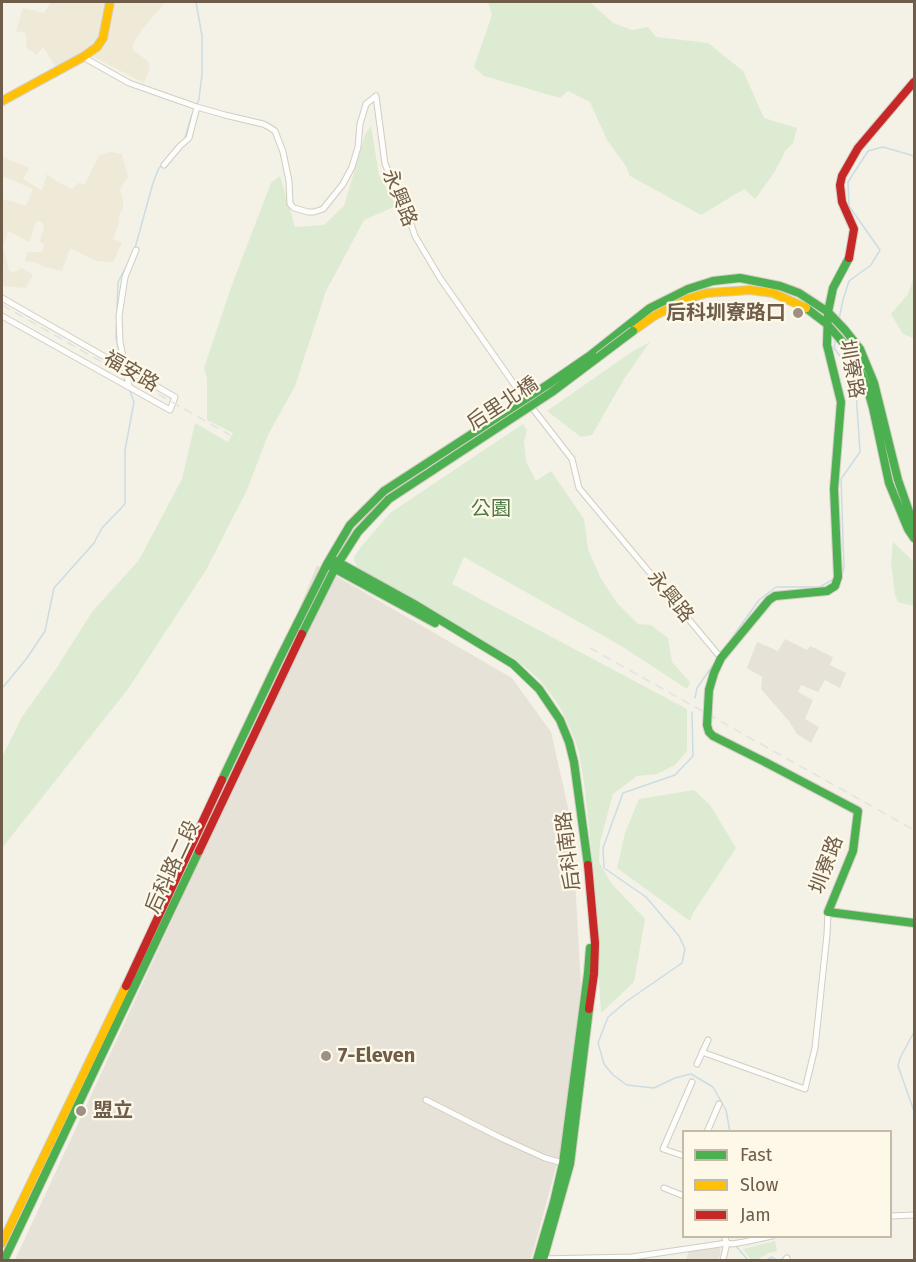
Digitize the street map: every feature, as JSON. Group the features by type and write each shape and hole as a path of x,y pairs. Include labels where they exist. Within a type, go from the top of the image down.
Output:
{"street":[{"path":"2,101 97,47 103,38 110,2"},
{"name":"永興路","path":"83,57 129,83 197,107 263,124 275,131 286,165 290,204 300,211 314,212 323,209 343,184 352,167 358,147 360,123 366,104 376,96 384,164 405,208 415,236 440,278 516,387 572,459 579,488 721,658"},
{"name":"圳寮路","path":"915,82 858,148 842,176 840,191 842,202 854,229 850,257 834,288 827,324 827,345 841,402 834,489 838,577 835,586 827,591 775,596 769,600 721,658 709,690 707,725 713,736 858,811 853,851 828,912 915,923"},
{"path":"164,165 189,138 197,107"},
{"path":"129,386 120,342 119,316 125,277 136,250"},
{"name":"后里北橋","path":"386,495 547,386 650,308 688,289 713,281 740,278 780,286 799,293 828,312"},
{"name":"后里北橋","path":"386,495 552,392 654,316 687,299 707,293 750,290 772,293 807,308 827,324"},
{"name":"福安路","path":"2,298 175,397 170,410 2,316"},
{"path":"828,312 860,349 898,480 915,526"},
{"path":"827,324 852,353 871,385 889,483 908,529 915,538"},
{"name":"后科路二段","path":"4,1260 158,915 333,563 386,495"},
{"name":"后科南路","path":"333,563 412,607 509,668 542,702 565,744 570,763 585,884 590,947 566,1164 540,1260"},
{"name":"后科路二段","path":"2,1243 167,919 243,748"},
{"path":"702,1052 805,1089 815,1048 828,912"},
{"path":"158,915 167,919"},
{"path":"697,1064 708,1040"},
{"path":"682,1155 663,1149 692,1082"},
{"path":"426,1100 501,1138 545,1158 566,1164"},
{"path":"707,1130 719,1104"},
{"path":"664,1188 682,1195"},
{"path":"892,1216 915,1215"},
{"path":"540,1260 632,1257 758,1238"},
{"path":"723,1260 730,1242"}],"shaded area":[{"path":"51,2 165,2 133,44 133,50 148,61 150,67 144,83 90,55 56,67 43,47 37,55 26,48 25,33 16,31 23,8 44,13"},
{"path":"111,152 122,154 128,177 120,190 123,210 113,239 122,242 113,262 97,261 72,249 70,249 62,271 25,261 27,252 42,252 44,245 40,241 44,227 42,223 36,221 30,242 8,231 3,247 9,271 14,272 22,268 33,275 26,288 3,286 2,199 26,206 33,189 2,176 3,157 29,168 23,179 42,191 47,174 72,189 78,183 85,184 99,155"},
{"path":"317,565 512,678 551,732 572,825 581,986 563,1141 530,1260 15,1260 178,907"},
{"path":"785,639 807,650 810,646 833,657 830,665 846,673 840,688 825,680 818,692 801,685 798,692 813,700 805,719 819,727 811,743 797,734 789,721 761,689 762,677 747,668 757,642 778,651"},
{"path":"706,1247 721,1248 719,1260 686,1260 689,1250"}],"green space":[{"path":"488,2 590,2 613,23 632,30 648,27 656,37 708,43 743,71 764,118 797,128 793,143 786,150 774,173 755,199 744,189 701,215 630,176 626,166 607,140 590,102 568,91 560,98 484,76 474,67 492,15"},
{"path":"371,126 379,175 396,206 364,220 326,291 295,386 268,435 247,490 206,570 128,689 2,848 2,757 22,717 92,612 139,560 182,479 195,423 228,442 233,433 207,420 207,378 204,368 233,282 271,183 280,176 295,227 324,225 344,206 365,135"},
{"path":"914,277 914,338 903,334 891,314 908,294"},
{"path":"650,342 624,379 592,435 581,437 547,411 633,351"},
{"name":"公園","path":"523,424 527,430 524,441 526,461 536,481 551,471 584,519 588,549 600,577 617,603 638,624 651,625 668,638 672,662 690,682 687,689 623,647 464,557 452,584 687,709 687,751 675,765 657,774 637,776 613,794 600,842 599,862 611,883 645,919 634,982 601,1013 591,846 584,782 579,753 563,713 538,678 515,659 357,567 354,561 361,547 390,513"},
{"path":"893,542 914,562 914,606 898,602 895,595 891,562"},
{"path":"694,790 710,805 736,848 690,921 617,868 625,833 639,799"},
{"path":"775,1241 777,1250 757,1260 751,1260 743,1249"}],"waterway":[{"path":"196,2 202,36 202,74 197,104"},
{"path":"185,138 192,114"},
{"path":"839,319 849,281 871,265 880,250 849,206 848,182 868,151 883,147 914,156"},
{"path":"135,248 153,183 162,165"},
{"path":"122,363 116,338 118,282 128,263"},
{"path":"835,341 834,348 855,377 860,452 841,479 844,568 842,574"},
{"path":"2,688 27,658 45,631 54,588 94,543 102,528 125,504 125,450 134,402 130,391"},
{"path":"731,639 759,600 776,587 820,587 832,580"},
{"path":"695,698 697,688 715,662"},
{"path":"692,712 693,756 675,775 623,793 603,848 604,868 646,897 679,936 685,949 682,963 608,1017 598,1043 604,1064 613,1075 627,1085 654,1088 675,1078 691,1074 713,1087 726,1110 730,1130"},
{"path":"914,1032 898,1066 914,1111"},
{"path":"735,1245 748,1260"},
{"path":"767,1260 772,1257 776,1260"}],"railway":[{"path":"2,305 230,435"},
{"path":"590,648 914,830"}],"traffic: fast":[{"path":"721,658 769,600 775,596 827,591 835,586 838,577 834,489 841,402 827,345 828,312 833,288 849,258"},
{"path":"592,354 650,308 688,289 713,281 740,278 780,286 799,293 828,312 860,349 874,383 898,480 914,526"},
{"path":"806,308 827,324 852,353 867,387 873,408 889,483 914,538"},
{"path":"389,499 552,392 633,331"},
{"path":"384,491 592,354"},
{"path":"222,780 327,564 350,525 384,491"},
{"path":"302,634 335,568 358,532 389,499"},
{"path":"336,561 414,604 513,664 539,689 560,720 569,742 574,762 588,865"},
{"path":"330,566 435,623"},
{"path":"721,658 709,690 707,725 709,732 765,762"},
{"path":"765,762 858,811 853,851 828,912 914,923"},
{"path":"4,1260 199,851"},
{"path":"537,1260 563,1163 590,948"},
{"path":"543,1260 570,1164 589,1009"}],"traffic: slow":[{"path":"2,101 97,47 103,38 110,2"},
{"path":"633,331 654,316 687,299 707,293 750,290 773,293 806,308"},
{"path":"2,1243 126,986"}],"traffic: jam":[{"path":"849,258 854,229 842,202 840,185 842,176 858,148 914,82"},
{"path":"199,851 302,634"},
{"path":"126,986 222,780"},
{"path":"588,865 595,943 594,974 589,1009"}],"place":[{"name":"后科圳寮路口","path":"798,313"},
{"name":"7-Eleven","path":"326,1056"},
{"name":"盟立","path":"81,1111"}]}
